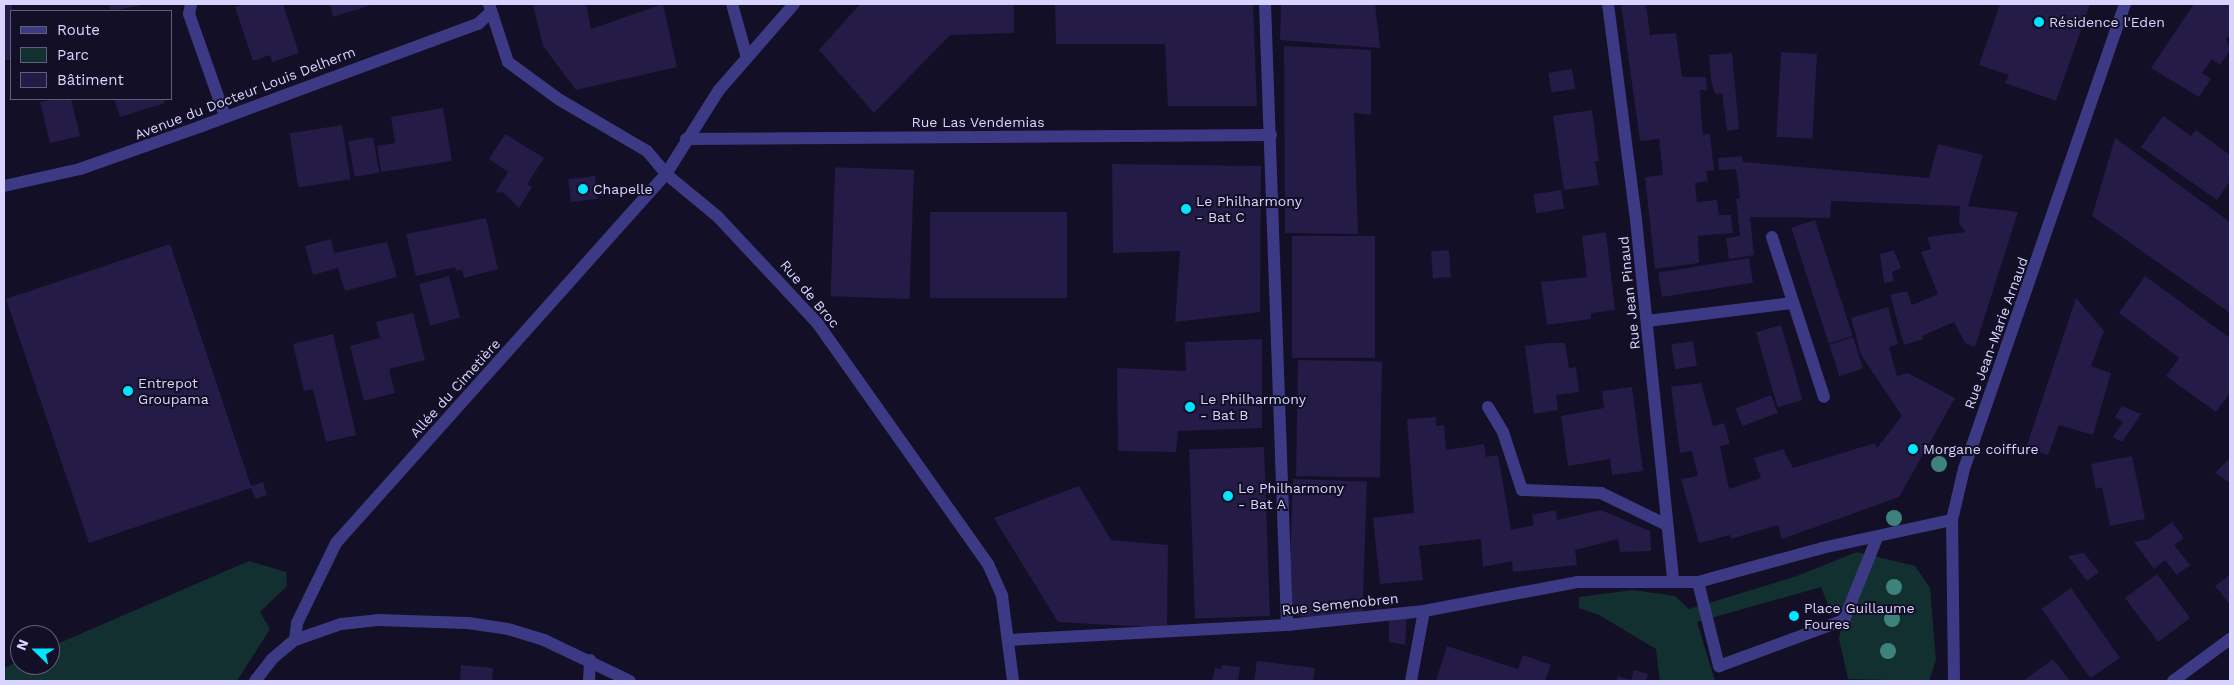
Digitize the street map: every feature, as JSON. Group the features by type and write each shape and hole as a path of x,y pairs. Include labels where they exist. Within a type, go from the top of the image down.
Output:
{"street":[{"path":"191,4 189,14 226,116"},
{"path":"732,4 747,58"},
{"name":"Allée du Cimetière","path":"295,640 297,623 336,543 666,174 686,139 747,58 794,4"},
{"path":"1265,4 1287,625"},
{"name":"Rue Jean Pinaud","path":"1608,4 1647,321 1674,580"},
{"name":"Rue Jean-Marie Arnaud","path":"1954,681 1952,520 1964,469 2125,4"},
{"name":"Avenue du Docteur Louis Delherm","path":"4,186 80,169 478,24 490,8"},
{"name":"Rue de Broc","path":"490,8 508,62 560,100 647,151 666,174 718,217 818,324 988,564 1002,596 1013,681"},
{"name":"Rue Las Vendemias","path":"686,139 1271,135"},
{"path":"1772,237 1791,303 1824,397"},
{"path":"1647,321 1791,303"},
{"path":"1488,407 1503,432 1522,490 1601,493 1667,525"},
{"path":"1674,580 1698,582 1822,548 1877,538 1952,520"},
{"path":"1698,582 1720,666 1844,620 1877,538"},
{"name":"Rue Semenobren","path":"1008,640 1287,625 1424,611 1577,582 1674,580"},
{"path":"1411,681 1424,611"},
{"path":"255,681 272,659 295,640 341,624 378,620 468,623 535,638 590,660 630,681"},
{"path":"2173,681 2230,639"},
{"path":"589,681 590,660"}],"green space":[{"path":"1857,552 1915,566 1930,588 1936,660 1929,681 1848,679 1839,639 1844,608 1830,610 1821,587 1697,622 1715,681 1660,681 1656,649 1599,615 1579,608 1579,597 1633,590 1675,596 1689,609 1797,576"},
{"path":"249,561 286,572 287,586 260,612 270,629 237,681 4,681 4,668 10,665 10,675 60,675 60,643"}],"building":[{"path":"4,4 12,4 12,10 10,10 10,60 4,60"},
{"path":"109,4 148,4 116,10 111,10"},
{"path":"246,4 283,4 299,53 272,62 270,55 253,61 235,7"},
{"path":"330,4 374,4 333,17"},
{"path":"533,4 586,4 591,29 663,4 677,67 576,90 543,46"},
{"path":"860,4 1014,4 1014,33 950,35 874,113 819,50"},
{"path":"1055,4 1253,4 1257,106 1168,106 1165,44 1056,44"},
{"path":"1281,4 1375,4 1380,48 1280,40"},
{"path":"1621,4 1646,4 1650,35 1676,33 1682,77 1706,77 1707,90 1700,90 1701,112 1703,135 1710,134 1714,170 1706,171 1708,181 1695,183 1697,202 1717,200 1719,215 1731,215 1733,233 1698,236 1699,263 1655,269 1645,177 1663,175 1659,139 1640,141"},
{"name":"Résidence l'Eden","path":"2000,4 2090,4 2056,101 2005,83 2009,75 1979,65"},
{"path":"2194,4 2230,4 2230,35 2226,39 2230,50 2220,65 2212,59 2202,73 2211,79 2199,97 2151,68"},
{"path":"1284,46 1371,50 1371,115 1354,113 1358,234 1285,233"},
{"path":"1781,52 1817,54 1813,139 1777,137"},
{"path":"1732,53 1739,129 1727,131 1722,93 1715,94 1711,80 1709,55"},
{"path":"1572,69 1575,89 1551,93 1548,73"},
{"path":"71,100 80,136 50,143 40,102"},
{"path":"114,100 164,100 165,103 120,117"},
{"path":"443,108 452,161 381,172 377,146 395,143 391,117"},
{"path":"1592,110 1599,161 1595,161 1599,185 1564,190 1553,116"},
{"path":"2163,116 2191,136 2196,130 2230,155 2230,181 2217,200 2141,147"},
{"path":"342,125 351,179 298,188 290,133"},
{"path":"505,134 544,158 527,184 532,187 519,208 503,192 495,193 508,172 489,159"},
{"path":"373,137 379,172 355,177 348,141"},
{"path":"2115,138 2230,222 2230,313 2092,216"},
{"path":"1938,144 1983,155 1968,206 2018,212 1975,347 1965,343 1954,322 1922,336 1923,339 1904,345 1890,295 1907,291 1912,305 1938,294 1921,252 1931,249 1927,237 1966,232 1959,224 1960,206 1831,201 1830,218 1750,217 1754,255 1729,259 1726,238 1740,236 1736,199 1740,198 1736,169 1719,170 1718,158 1742,156 1743,162 1929,178"},
{"name":"Le Philharmony - Bat C","path":"1112,164 1261,166 1260,312 1175,322 1180,251 1113,253"},
{"path":"835,167 914,170 909,299 831,296"},
{"name":"Chapelle","path":"595,176 598,199 571,202 568,179"},
{"path":"1561,190 1564,209 1536,213 1533,194"},
{"path":"930,212 1067,212 1067,298 930,298"},
{"path":"486,218 498,269 464,278 462,270 456,271 455,267 416,276 406,234"},
{"path":"1815,220 1853,336 1829,344 1791,228"},
{"path":"1606,232 1615,310 1591,313 1591,319 1547,325 1541,282 1587,277 1582,236"},
{"path":"1292,236 1375,236 1375,358 1292,358"},
{"path":"331,239 334,253 387,242 397,277 345,291 338,268 313,275 305,246"},
{"name":"Entrepot Groupama","path":"170,244 251,486 263,482 267,495 255,499 251,488 89,543 6,299"},
{"path":"1449,250 1451,277 1433,278 1431,251"},
{"path":"1894,250 1901,268 1892,272 1894,281 1884,283 1880,254"},
{"path":"1749,258 1753,283 1662,297 1658,272"},
{"path":"449,276 460,318 430,326 419,284"},
{"path":"2145,276 2230,338 2230,393 2216,412 2166,376 2179,358 2119,313"},
{"path":"2076,298 2104,331 2091,366 2111,373 2093,435 2059,425 2048,455 2026,448"},
{"path":"1888,307 1898,344 1889,347 1897,376 1908,373 1955,398 1899,497 1782,539 1778,525 1731,539 1730,535 1699,543 1681,479 1698,476 1692,451 1680,453 1671,387 1701,383 1713,426 1724,423 1730,444 1720,446 1729,489 1761,478 1754,458 1783,449 1793,468 1875,443 1877,448 1902,416 1861,355 1851,318"},
{"path":"413,313 425,360 389,369 395,393 364,401 350,346 380,338 376,322"},
{"path":"1781,325 1802,400 1778,407 1756,332"},
{"path":"333,334 356,435 326,442 313,389 304,391 293,344"},
{"path":"1853,337 1863,368 1839,376 1829,345"},
{"name":"Le Philharmony - Bat B","path":"1262,339 1262,428 1178,431 1176,452 1118,451 1117,368 1186,371 1185,342"},
{"path":"1693,341 1697,366 1675,369 1671,344"},
{"path":"1565,343 1569,368 1576,367 1579,392 1556,395 1558,410 1534,414 1525,346"},
{"path":"1298,360 1382,361 1380,477 1296,476"},
{"path":"1632,387 1643,471 1612,475 1610,459 1568,466 1561,416 1604,408 1602,391"},
{"path":"1771,395 1778,413 1742,426 1736,409"},
{"path":"2122,406 2141,414 2122,442 2113,437 2123,422 2115,417"},
{"path":"1436,417 1436,426 1444,425 1446,450 1484,444 1486,457 1498,455 1511,530 1534,525 1532,515 1556,510 1557,520 1601,510 1650,531 1651,551 1620,552 1618,539 1575,550 1577,565 1513,572 1512,561 1483,567 1481,539 1419,546 1423,580 1380,584 1373,518 1414,513 1407,419"},
{"name":"Le Philharmony - Bat A","path":"1264,447 1270,616 1195,619 1189,450"},
{"path":"2132,456 2145,519 2110,526 2102,487 2096,489 2091,464"},
{"path":"2230,458 2230,483 2215,473"},
{"path":"1293,479 1367,482 1362,618 1288,616"},
{"path":"1079,486 1111,540 1168,545 1167,628 1058,622 994,518"},
{"path":"2172,522 2184,538 2174,545 2190,565 2177,575 2165,560 2154,569 2134,542 2149,539"},
{"path":"2084,553 2099,572 2087,581 2068,556"},
{"path":"2157,574 2190,618 2158,642 2125,598"},
{"path":"2230,575 2230,605 2215,586"},
{"path":"2071,588 2120,658 2090,678 2042,609"},
{"path":"1407,613 1405,645 1389,642 1389,615"},
{"path":"1447,646 1518,669 1523,655 1551,665 1545,681 1436,681"},
{"path":"2053,659 2070,681 2023,681"},
{"path":"1257,661 1315,668 1313,681 1254,681"},
{"path":"461,665 493,668 492,681 460,681"},
{"path":"1222,665 1240,667 1238,681 1212,681 1215,668 1221,669"},
{"path":"1634,670 1648,674 1646,681 1616,681 1618,676 1631,680"}],"place":[{"name":"Résidence l'Eden","path":"2039,22"},
{"name":"Chapelle","path":"583,189"},
{"name":"Le Philharmony - Bat C","path":"1186,209"},
{"name":"Entrepot Groupama","path":"128,391"},
{"name":"Le Philharmony - Bat B","path":"1190,407"},
{"name":"Morgane coiffure","path":"1913,449"},
{"name":"Le Philharmony - Bat A","path":"1228,496"},
{"name":"Place Guillaume Foures","path":"1794,616"}]}
